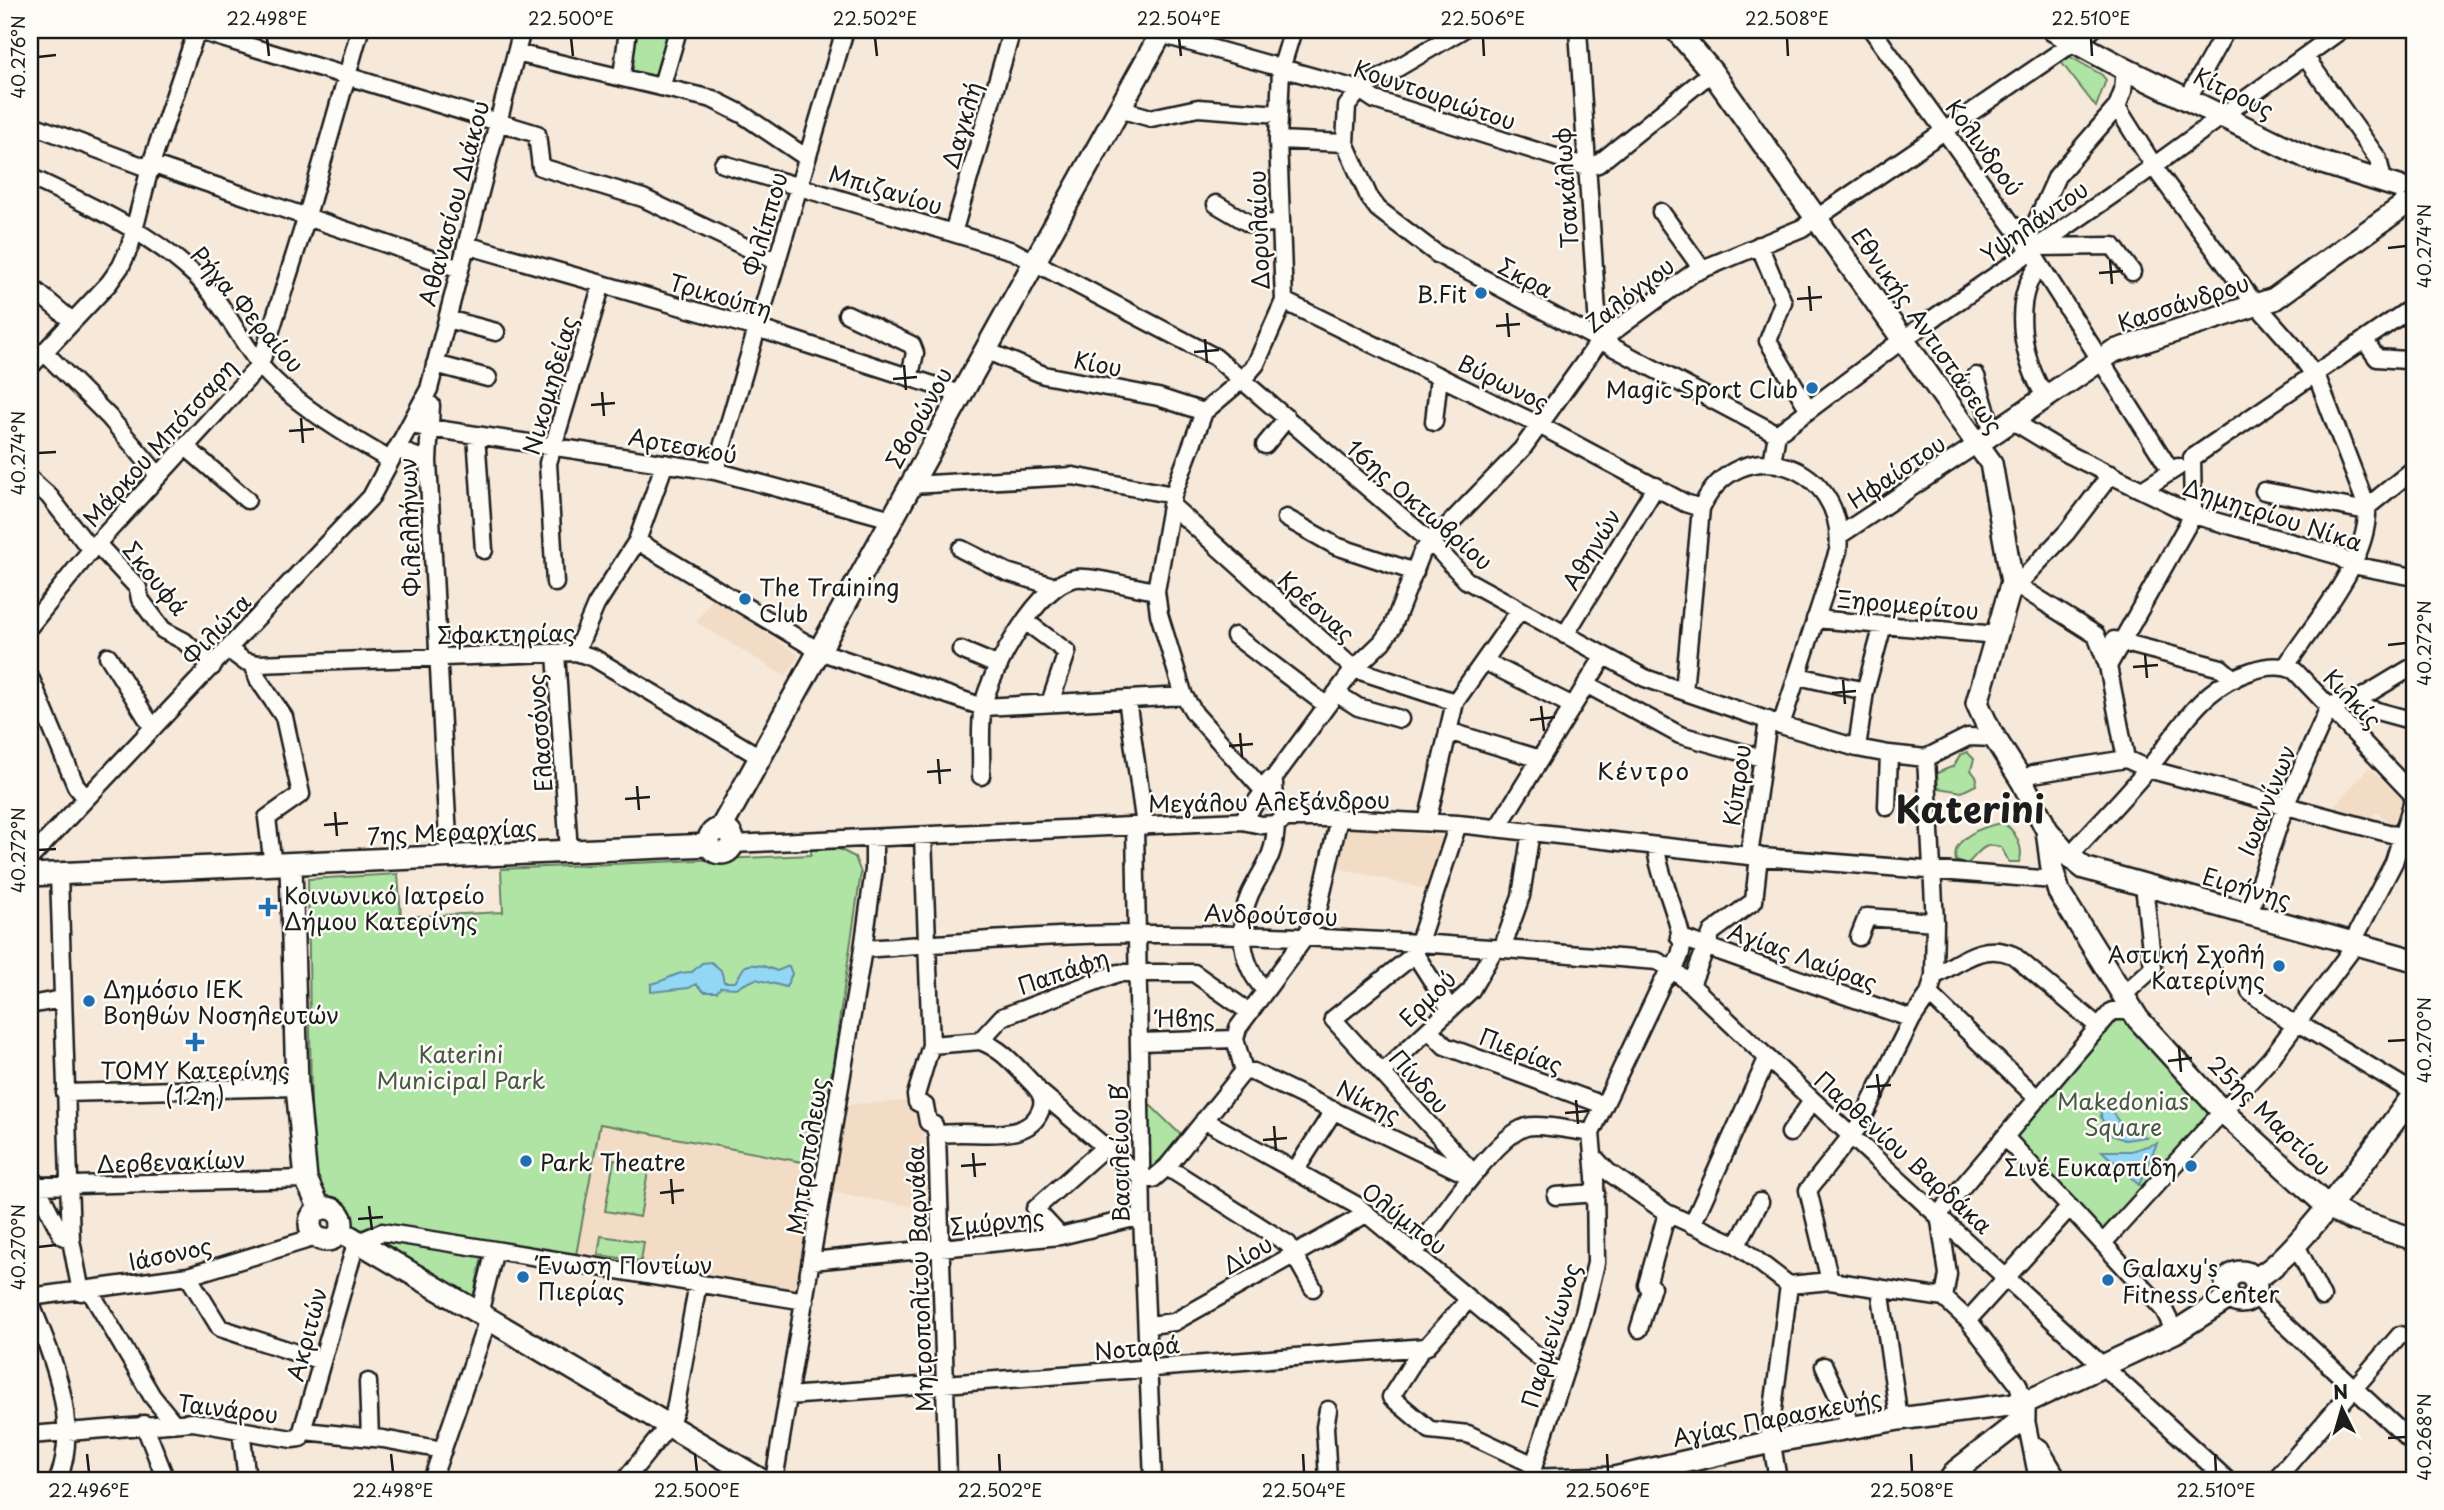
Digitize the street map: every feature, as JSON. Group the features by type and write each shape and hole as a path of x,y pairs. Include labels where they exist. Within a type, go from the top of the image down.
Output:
{"main road":[{"name":"Εθνικής Αντιστάσεως","path":"1676,30 1712,72 1902,340 1997,431 1991,463 2015,583 1977,703"},
{"name":"Κίτρους","path":"2053,30 2124,69 2334,169 2403,193"},
{"name":"Σβορώνου","path":"721,840 761,757 1119,109 1156,31"},
{"name":"Κασσάνδρου","path":"1997,431 2099,360 2124,347 2259,307 2274,299 2403,193"},
{"path":"1991,463 1997,431"},
{"path":"1977,703 1994,737 2022,780 2047,830 2076,862 2072,870 2054,880"},
{"name":"25ης Μαρτίου","path":"2047,830 2054,880 2069,910 2127,1003 2222,1111 2328,1207 2352,1219 2414,1239"},
{"name":"7ης Μεραρχίας","path":"39,866 282,866 569,852 721,840"},
{"name":"Ειρήνης","path":"2076,862 2144,885 2413,958"},
{"path":"282,866 306,1179 320,1209"},
{"path":"1950,1480 1956,1471 2025,1409 2175,1332 2230,1297 2242,1302 2328,1207 2414,1094"},
{"path":"348,1237 336,1211 320,1209 312,1215 310,1224 316,1237 327,1240 348,1237 761,1480"},
{"name":"Αγίας Παρασκευής","path":"1534,1475 1614,1478 1771,1442 1899,1419 2025,1409"}],"street":[{"path":"30,368 121,266 130,246 151,167 197,30 497,124 537,134 541,167 643,198 777,262"},
{"name":"Μάρκου Μπότσαρη","path":"30,626 94,547 260,365 306,219 360,30"},
{"name":"Αθανασίου Διάκου","path":"430,397 435,364 522,30"},
{"path":"622,76 628,30"},
{"path":"662,85 678,30"},
{"name":"Φιλίππου","path":"715,471 845,30"},
{"name":"Δαγκλή","path":"953,233 1012,30"},
{"name":"Δορυλαίου","path":"1204,412 1243,379 1256,364 1284,301 1278,140 1281,68 1293,30"},
{"path":"1360,90 1462,30"},
{"name":"Τσακάλωφ","path":"1578,30 1597,317 1604,338"},
{"name":"Κολινδρού","path":"1872,30 2033,251 2171,471"},
{"name":"Ζαλόγγου","path":"1242,821 1354,669 1392,628 1422,552 1522,449 1604,338 1661,294 1702,269 1759,246 1816,218 2092,30"},
{"path":"2188,98 2226,30"},
{"name":"Υψηλάντου","path":"1777,434 1902,340 2033,251 2306,58 2341,30"},
{"name":"Κουντουριώτου","path":"1156,31 1360,90 1374,100 1587,167"},
{"path":"516,53 662,85 712,99 807,158"},
{"path":"2306,58 2403,193"},
{"path":"2046,397 2036,382 2024,337 2024,302 2032,274 2032,231 2057,176 2117,107 2123,91 2124,69"},
{"path":"1587,167 1598,164 1712,72"},
{"name":"Σκρα","path":"1360,90 1347,106 1345,143 1377,209 1437,254 1604,338 1777,434"},
{"path":"2076,862 2209,695 2234,679 2273,666 2286,666 2363,544 2367,509 2325,392 2295,348 2259,307 2153,165 2117,107"},
{"path":"1119,109 1151,118 1198,108 1279,114"},
{"path":"30,124 460,270"},
{"path":"1278,140 1345,143"},
{"name":"Μπιζανίου","path":"723,164 953,233 1035,261"},
{"name":"Ρήγα Φεραίου","path":"30,177 134,228 197,276 226,313 260,365 274,380 345,434 393,455 428,461"},
{"path":"1216,204 1250,224 1281,223"},
{"path":"1661,212 1702,269"},
{"name":"Τρικούπη","path":"466,245 910,375 961,394"},
{"path":"1759,246 1784,304 1768,341 1809,410"},
{"path":"2033,251 2113,246 2132,272"},
{"name":"16ης Οκτωβρίου","path":"1035,261 1215,357 1431,542 1466,580 1645,678 1774,723 1857,748 1926,758"},
{"name":"Νικομηδείας","path":"555,583 548,463 602,284"},
{"path":"30,285 72,321"},
{"name":"Βύρωνος","path":"1284,301 1539,425 1685,503 1701,508"},
{"path":"2142,490 2414,306"},
{"path":"847,314 912,345 915,354 910,375"},
{"path":"447,319 496,332"},
{"path":"2364,341 2377,358 2406,360"},
{"name":"Κίου","path":"985,350 1044,376 1158,397 1204,412"},
{"path":"44,352 109,417 159,476"},
{"path":"435,364 488,377"},
{"path":"1434,422 1438,376"},
{"path":"1976,376 1997,431"},
{"path":"410,425 425,417 430,397"},
{"name":"Φιλελλήνων","path":"430,397 428,461 449,857"},
{"path":"1204,412 1172,500 1156,591 1158,614 1184,696 1195,714 1266,785 1274,783 1275,803 1281,821 1271,860 1245,908 1244,935 1248,968 1265,990"},
{"path":"1265,445 1287,418"},
{"name":"Αρτεσκού","path":"410,425 429,433 469,434 715,471 892,519"},
{"name":"Φιλώτα","path":"39,866 86,798 371,497 410,425"},
{"name":"Δημητρίου Νίκα","path":"1997,431 2027,432 2193,515 2336,555 2352,565 2414,577"},
{"name":"Ηφαίστου","path":"1840,535 1997,431"},
{"name":"Αρτεσκού","path":"393,455 429,433"},
{"path":"469,434 484,551"},
{"path":"1772,463 1777,434"},
{"path":"185,446 247,500"},
{"path":"2108,666 2193,515 2192,458"},
{"path":"576,652 596,605 637,541 664,463"},
{"path":"1684,691 1701,508 1709,492 1725,476 1745,466 1772,463 1791,468 1815,482 1833,507 1840,535"},
{"path":"2367,509 2414,468"},
{"path":"2111,474 2067,532 2015,583 2096,635 2221,668 2234,679"},
{"path":"911,485 1073,476 1172,500"},
{"name":"Σκουφά","path":"30,479 49,496 94,547 138,588 140,599 163,630 184,641 212,667"},
{"name":"Αθηνών","path":"1565,635 1656,486"},
{"path":"2264,491 2367,509"},
{"name":"Κρέσνας","path":"1172,500 1354,669 1455,702"},
{"path":"1286,518 1336,545 1415,572"},
{"name":"Κύπρου","path":"1691,985 1713,932 1754,901 1754,856 1762,758 1774,723 1798,676 1838,551 1840,535"},
{"path":"637,541 819,651 983,707 1184,696"},
{"path":"961,549 1007,572 1056,586"},
{"path":"981,776 983,707 999,666 1025,621 1056,586 1076,579 1156,591"},
{"path":"1427,822 1455,702 1520,610"},
{"name":"Ξηρομερίτου","path":"1815,619 1997,635"},
{"path":"1025,621 1067,652 1050,703"},
{"path":"1857,748 1865,691 1883,625"},
{"path":"2096,635 2108,666 2126,759"},
{"path":"1235,636 1331,699 1400,719"},
{"path":"228,649 244,661 253,663 258,679 284,717 301,794 267,818 282,866"},
{"path":"961,650 999,666"},
{"name":"Σφακτηρίας","path":"253,663 576,652 594,658 761,757"},
{"name":"Ελασσόνος","path":"556,653 569,852"},
{"path":"108,656 153,728"},
{"path":"1498,827 1604,656"},
{"path":"1484,661 1573,706"},
{"name":"Κιλκίς","path":"2286,666 2330,705 2414,797"},
{"path":"2357,705 2359,699 2409,669"},
{"path":"1798,676 1865,691"},
{"path":"30,677 76,786 86,798"},
{"path":"1586,684 1680,735 1762,758"},
{"name":"Βασιλείου Β΄","path":"1126,699 1140,826 1135,934 1142,1216 1149,1325 1153,1480"},
{"path":"2330,705 2344,702 2414,721"},
{"path":"1957,743 1967,730 1977,703"},
{"name":"Ιωαννίνων","path":"2249,914 2285,806 2330,705"},
{"path":"1448,731 1540,759"},
{"path":"1830,1281 1808,1190 1859,1126 1912,1019 1929,994 1934,976 1935,922 1926,758 1977,735 1994,737"},
{"path":"1887,807 1889,754"},
{"path":"2022,780 2033,774 2126,759 2148,769 2408,838"},
{"path":"2103,1243 2272,1058 2354,944 2408,838 2414,797"},
{"path":"931,1045 980,1041 999,1047 1040,1092 1143,1180 1153,1179 1167,1167 1244,1071 1235,1039 1249,1012 1306,936 1318,910 1339,818"},
{"name":"Μεγάλου Αλεξάνδρου","path":"721,840 874,839 1339,818 1498,827 1754,856 2054,880"},
{"path":"1450,1009 1417,949 1458,824"},
{"name":"Ερμού","path":"1382,1073 1471,990 1499,948 1521,896 1531,831"},
{"name":"Μητροπολίτου Βαρνάβα","path":"923,837 931,1045 916,1095 917,1102 925,1106 928,1122 934,1125 937,1135 948,1480"},
{"name":"Μητροπόλεως","path":"774,1480 813,1261 863,949 874,870 874,839"},
{"path":"1656,846 1657,861 1682,946 1674,970"},
{"path":"39,866 62,999 71,1240 85,1292 152,1396 173,1422"},
{"path":"1944,1298 1948,1274 1939,1214 2112,1011 2127,1003 2152,968 2144,885"},
{"path":"1859,937 1867,916 1935,922"},
{"name":"Ανδρούτσου","path":"863,949 1135,934 1306,936 1417,949 1499,948 1657,961 1674,970"},
{"name":"Αγίας Λαύρας","path":"1679,937 1912,1019"},
{"name":"Πίνδου","path":"1417,949 1333,1019 1473,1175"},
{"path":"1934,976 1982,950 1998,949 2013,956 2099,1027"},
{"name":"Παρθενίου Βαρδάκα","path":"1674,970 1850,1137 1939,1214 2227,1480"},
{"name":"Παρμενίωνος","path":"1534,1475 1563,1372 1584,1313 1596,1263 1596,1193 1591,1133 1663,981 1674,970"},
{"name":"Παπάφη","path":"980,1041 1002,1017 1118,974 1136,972 1144,976 1172,971 1194,973 1249,1012"},
{"path":"2250,992 2287,1020 2298,1023 2414,1094"},
{"path":"1929,994 2038,1099"},
{"path":"30,1005 62,999"},
{"name":"Πιερίας","path":"1429,1030 1445,1046 1603,1105"},
{"name":"Ήβης","path":"1139,1042 1235,1039"},
{"path":"1692,1225 1767,1059"},
{"name":"Νίκης","path":"1244,1071 1253,1072 1473,1175"},
{"path":"65,1093 297,1087"},
{"path":"937,1135 1020,1132 1037,1120 1043,1104 1040,1092"},
{"path":"1790,1133 1812,1101"},
{"path":"1294,1171 1335,1110"},
{"name":"Ολύμπου","path":"1204,1120 1366,1214 1552,1368 1563,1372"},
{"path":"1414,1254 1473,1175 1515,1132 1528,1126 1591,1133"},
{"path":"2005,1137 2164,1310 2175,1332"},
{"path":"1060,1236 1035,1209 1106,1146"},
{"path":"1593,1156 1606,1171 1667,1213 1737,1245 1789,1285 1830,1281 1944,1298 1968,1320 2018,1384 2038,1480"},
{"path":"1167,1167 1287,1244 1295,1253 1313,1288"},
{"path":"33,1179 62,1236 71,1240"},
{"name":"Δερβενακίων","path":"33,1179 69,1186 306,1179"},
{"path":"1556,1196 1596,1193"},
{"path":"1737,1245 1760,1202"},
{"path":"1968,1320 2070,1208"},
{"path":"1639,1329 1652,1287 1647,1285 1667,1213"},
{"name":"Δίου","path":"1149,1325 1174,1322 1366,1214"},
{"name":"Σμύρνης","path":"813,1261 1060,1236 1142,1216"},
{"path":"348,1237 382,1232 805,1301"},
{"name":"Ιάσονος","path":"30,1299 188,1276 316,1237"},
{"name":"Ακριτών","path":"302,1435 348,1237"},
{"path":"2295,1243 2322,1297"},
{"path":"432,1480 483,1316 495,1250"},
{"path":"188,1276 220,1328 321,1361"},
{"path":"625,1480 668,1425 674,1410 698,1283"},
{"path":"1778,1480 1771,1442 1789,1285"},
{"path":"2254,1287 2354,1389 2414,1444"},
{"path":"1880,1288 1899,1419"},
{"path":"30,1299 55,1363 66,1432 67,1457 58,1480"},
{"path":"1469,1299 1426,1347 1422,1348 1391,1397 1430,1430 1468,1434 1534,1475"},
{"path":"2275,1480 2400,1335"},
{"name":"Νοταρά","path":"788,1396 1422,1348"},
{"path":"1824,1366 1852,1427"},
{"path":"368,1382 370,1438"},
{"path":"1328,1410 1325,1427 1328,1480"},
{"name":"Ταινάρου","path":"30,1435 193,1422 292,1439 302,1435 370,1438 443,1450"},
{"path":"144,1424 166,1480"},
{"path":"241,1430 247,1480"},
{"path":"2031,1443 2046,1457 2059,1480"}],"shaded area":[{"path":"713,598 799,655 786,677 696,622"},
{"path":"2369,767 2402,799 2393,825 2376,812 2366,824 2328,813"},
{"path":"1344,827 1451,837 1434,891 1334,867"},
{"path":"908,1101 919,1109 923,1121 928,1209 833,1193 845,1107 852,1104"},
{"path":"600,1124 818,1165 797,1291 576,1255"}],"green space":[{"path":"633,30 671,30 657,79 627,72"},
{"path":"2069,56 2106,80 2096,107 2061,62"},
{"path":"1967,752 1974,759 1971,770 1977,778 1976,785 1962,792 1938,788 1937,773 1954,766 1960,755"},
{"path":"2002,823 2018,840 2021,852 2019,862 2009,862 2001,847 1995,846 1985,847 1967,864 1956,861 1958,846 1970,834"},
{"name":"Katerini Municipal Park","path":"839,849 855,857 861,873 818,1165 600,1124 576,1255 486,1240 473,1297 348,1224 312,1176 308,879 398,874 401,917 503,912 501,869 811,855 811,850"},
{"name":"Makedonias Square","path":"2122,1014 2216,1109 2103,1236 2014,1139"},
{"path":"1146,1101 1182,1136 1149,1172"},
{"path":"614,1160 649,1166 640,1217 605,1211"},
{"path":"601,1236 644,1242 641,1261 598,1255"}],"water":[{"path":"711,962 721,970 724,982 735,982 744,967 750,965 777,971 789,966 792,974 786,987 756,979 736,988 721,987 717,992 704,992 696,984 689,988 651,992 651,984 681,973 692,972 702,963"},
{"path":"2102,1097 2119,1122 2146,1137 2125,1140 2108,1134 2101,1117"},
{"path":"2157,1143 2139,1185 2102,1151 2131,1151"}],"place":[{"name":"B.Fit","path":"1481,293"},
{"name":"Magic Sport Club","path":"1812,388"},
{"name":"The Training Club","path":"745,599"},
{"name":"Κοινωνικό Ιατρείο Δήμου Κατερίνης","path":"268,907"},
{"name":"Αστική Σχολή Κατερίνης","path":"2279,966"},
{"name":"Δημόσιο ΙΕΚ Βοηθών Νοσηλευτών","path":"89,1001"},
{"name":"ΤΟΜΥ Κατερίνης (12η)","path":"195,1042"},
{"name":"Park Theatre","path":"526,1161"},
{"name":"Σινέ Ευκαρπίδη","path":"2191,1166"},
{"name":"Ένωση Ποντίων Πιερίας","path":"523,1277"},
{"name":"Galaxy's Fitness Center","path":"2108,1280"}],"district":[{"name":"Κέντρο","path":"1644,770"},
{"name":"Katerini","path":"1970,808"}]}
